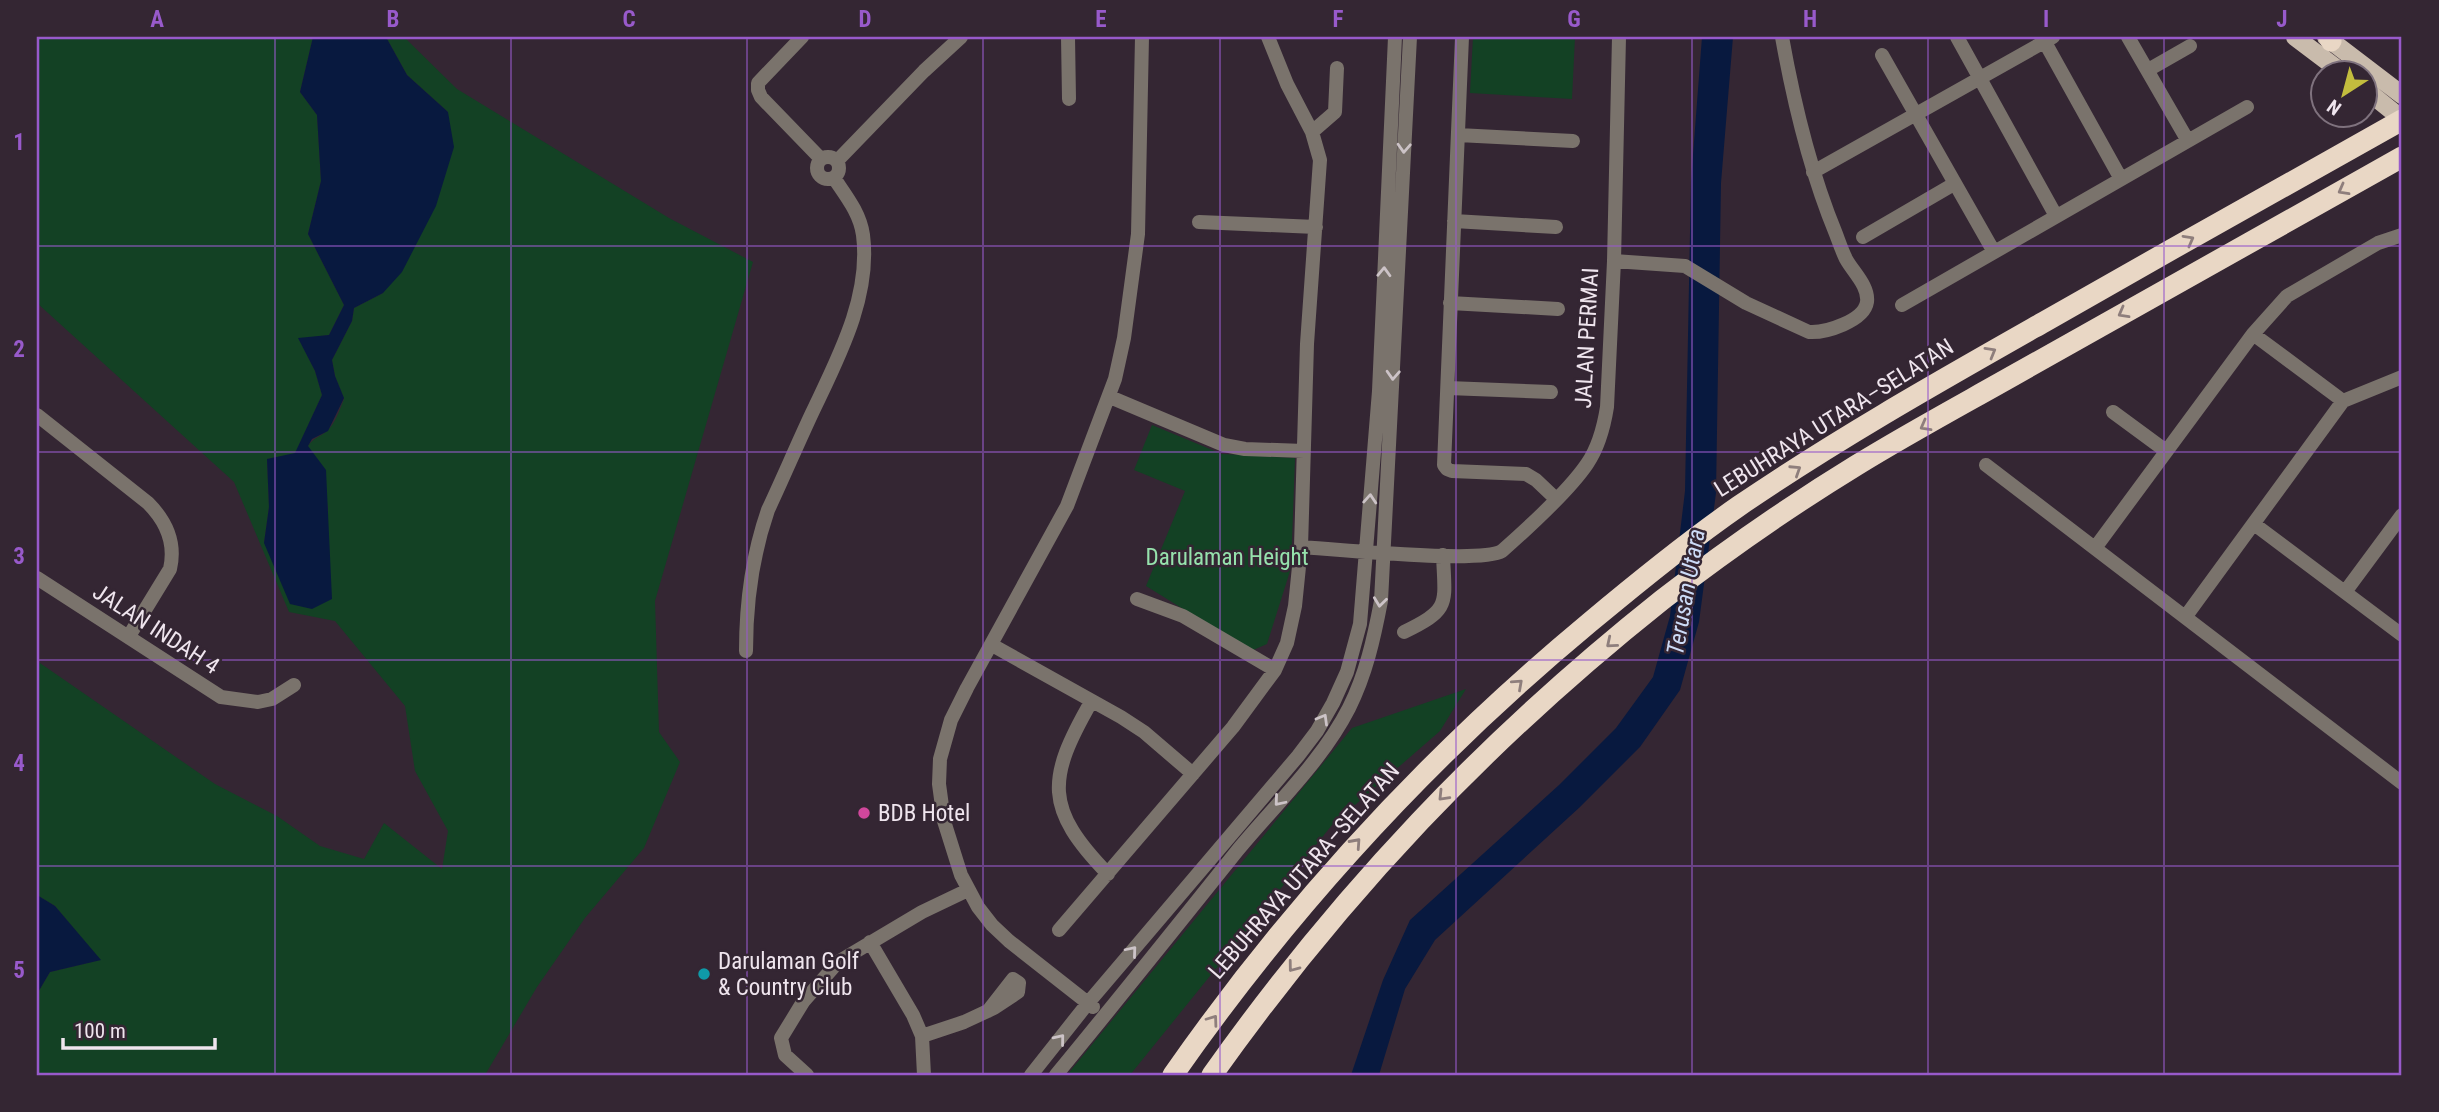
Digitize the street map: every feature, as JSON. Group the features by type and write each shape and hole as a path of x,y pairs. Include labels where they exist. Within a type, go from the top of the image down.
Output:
{"highway":[{"name":"LEBUHRAYA UTARA–SELATAN","path":"1172,1075 1298,911 1376,821 1462,734 1654,569 1739,507 1919,393 2402,120"},
{"path":"1212,1075 1341,907 1448,790 1497,742 1664,600 1754,534 1890,445 2402,157"}],"main road":[{"path":"2295,37 2325,60"},
{"path":"2329,38 2402,95"},
{"path":"2380,102 2402,120"}],"street":[{"path":"802,37 758,83 758,90 761,97 821,159"},
{"path":"837,161 924,71 961,37"},
{"path":"1068,37 1069,99"},
{"path":"1104,1016 992,925 978,907 958,868 944,821 939,784 940,759 951,720 1067,506 1110,397 1124,338 1138,234 1142,37"},
{"path":"1059,930 1241,716 1275,670 1287,643 1295,606 1301,547 1307,344 1320,160 1312,132 1287,84 1268,37"},
{"path":"1031,1075 1088,1003 1298,756 1317,731 1347,673 1360,624 1379,391 1395,37"},
{"path":"1056,1075 1310,765 1348,709 1373,642 1381,601 1384,553 1410,37"},
{"path":"1462,37 1444,465 1452,471 1526,474 1556,499"},
{"name":"JALAN PERMAI","path":"1301,547 1384,553 1497,554 1556,499 1587,465 1606,417 1614,261 1619,37"},
{"path":"1614,261 1685,266 1733,296 1809,332 1833,328 1863,312 1868,297 1840,245 1813,172 1792,91 1782,37"},
{"path":"1957,37 2056,216"},
{"path":"2128,37 2188,141"},
{"path":"1813,172 2047,38 2121,179"},
{"path":"2148,70 2190,46"},
{"path":"1882,55 1994,252"},
{"path":"1312,132 1335,112 1337,68"},
{"path":"1902,305 2247,107"},
{"path":"1458,135 1573,141"},
{"path":"821,159 831,157 837,161 840,168 834,178"},
{"path":"821,159 817,168 820,176 834,178"},
{"path":"746,651 746,609 760,534 768,510 846,339 861,285 863,233 858,218 834,178"},
{"path":"1863,237 1954,184"},
{"path":"1454,221 1556,227"},
{"path":"1199,222 1315,227"},
{"path":"2095,548 2253,334 2287,296 2378,243 2402,235"},
{"path":"1450,303 1558,309"},
{"path":"2253,334 2343,401"},
{"path":"2186,617 2343,401 2402,377"},
{"path":"1448,387 1551,392"},
{"path":"1110,397 1233,447 1304,452"},
{"path":"2113,412 2166,451"},
{"path":"37,415 148,503 168,532 173,558 170,569 130,636"},
{"path":"1986,465 2402,783"},
{"path":"2345,592 2402,515"},
{"path":"2254,524 2402,635"},
{"path":"1404,632 1430,620 1442,607 1443,555"},
{"name":"JALAN INDAH 4","path":"37,578 130,636 221,698 258,702 272,699 294,685"},
{"path":"1138,599 1183,616 1275,670"},
{"path":"992,645 1144,732 1193,774"},
{"path":"1091,702 1073,733 1061,764 1060,797 1062,808 1077,838 1108,874"},
{"path":"807,1075 785,1055 781,1044 786,1027 832,968 845,957 922,912 968,890"},
{"path":"870,943 913,1015 922,1036 924,1075"},
{"path":"922,1036 988,1011"}],"green space":[{"path":"37,37 313,37 300,92 317,115 321,181 308,234 344,305 329,335 299,339 315,371 322,395 295,454 267,459 269,507 264,543 328,554 328,507 308,446 330,428 339,412 344,399 332,360 352,321 354,308 383,293 448,112 407,75 386,37 404,37 457,89 669,218 753,262 655,601 659,732 680,762 644,848 585,918 537,987 485,1075 37,1075 37,994 50,972 100,960 55,906 37,895 37,661 215,784 277,816 320,846 364,859 384,823 442,869 448,831 415,771 405,706 335,621 289,612 234,482 37,303"},
{"path":"1473,37 1575,37 1572,99 1470,93"},
{"name":"Darulaman Height","path":"1152,425 1222,454 1295,458 1291,568 1267,644 1251,651 1146,586 1185,491 1134,470"},
{"path":"1466,689 1440,731 1332,825 1130,1075 1067,1075 1352,728"}],"water":[{"path":"313,37 386,37 407,75 448,112 454,147 436,206 402,272 383,293 354,308 352,321 332,360 344,398 328,431 312,439 308,446 326,470 332,599 312,609 290,604 264,543 269,507 267,459 295,453 322,395 315,371 298,338 329,335 344,305 308,234 321,181 317,115 300,92"},
{"name":"Terusan Utara","path":"1702,37 1733,37 1721,183 1716,493 1699,622 1680,690 1640,747 1580,807 1435,940 1405,989 1379,1075 1351,1075 1383,980 1410,920 1559,785 1616,728 1653,677 1670,616 1685,491 1691,181"},
{"path":"37,895 55,906 101,960 50,972 37,994"}],"place":[{"name":"BDB Hotel","path":"864,813"},
{"name":"Darulaman Golf & Country Club","path":"704,974"}]}
